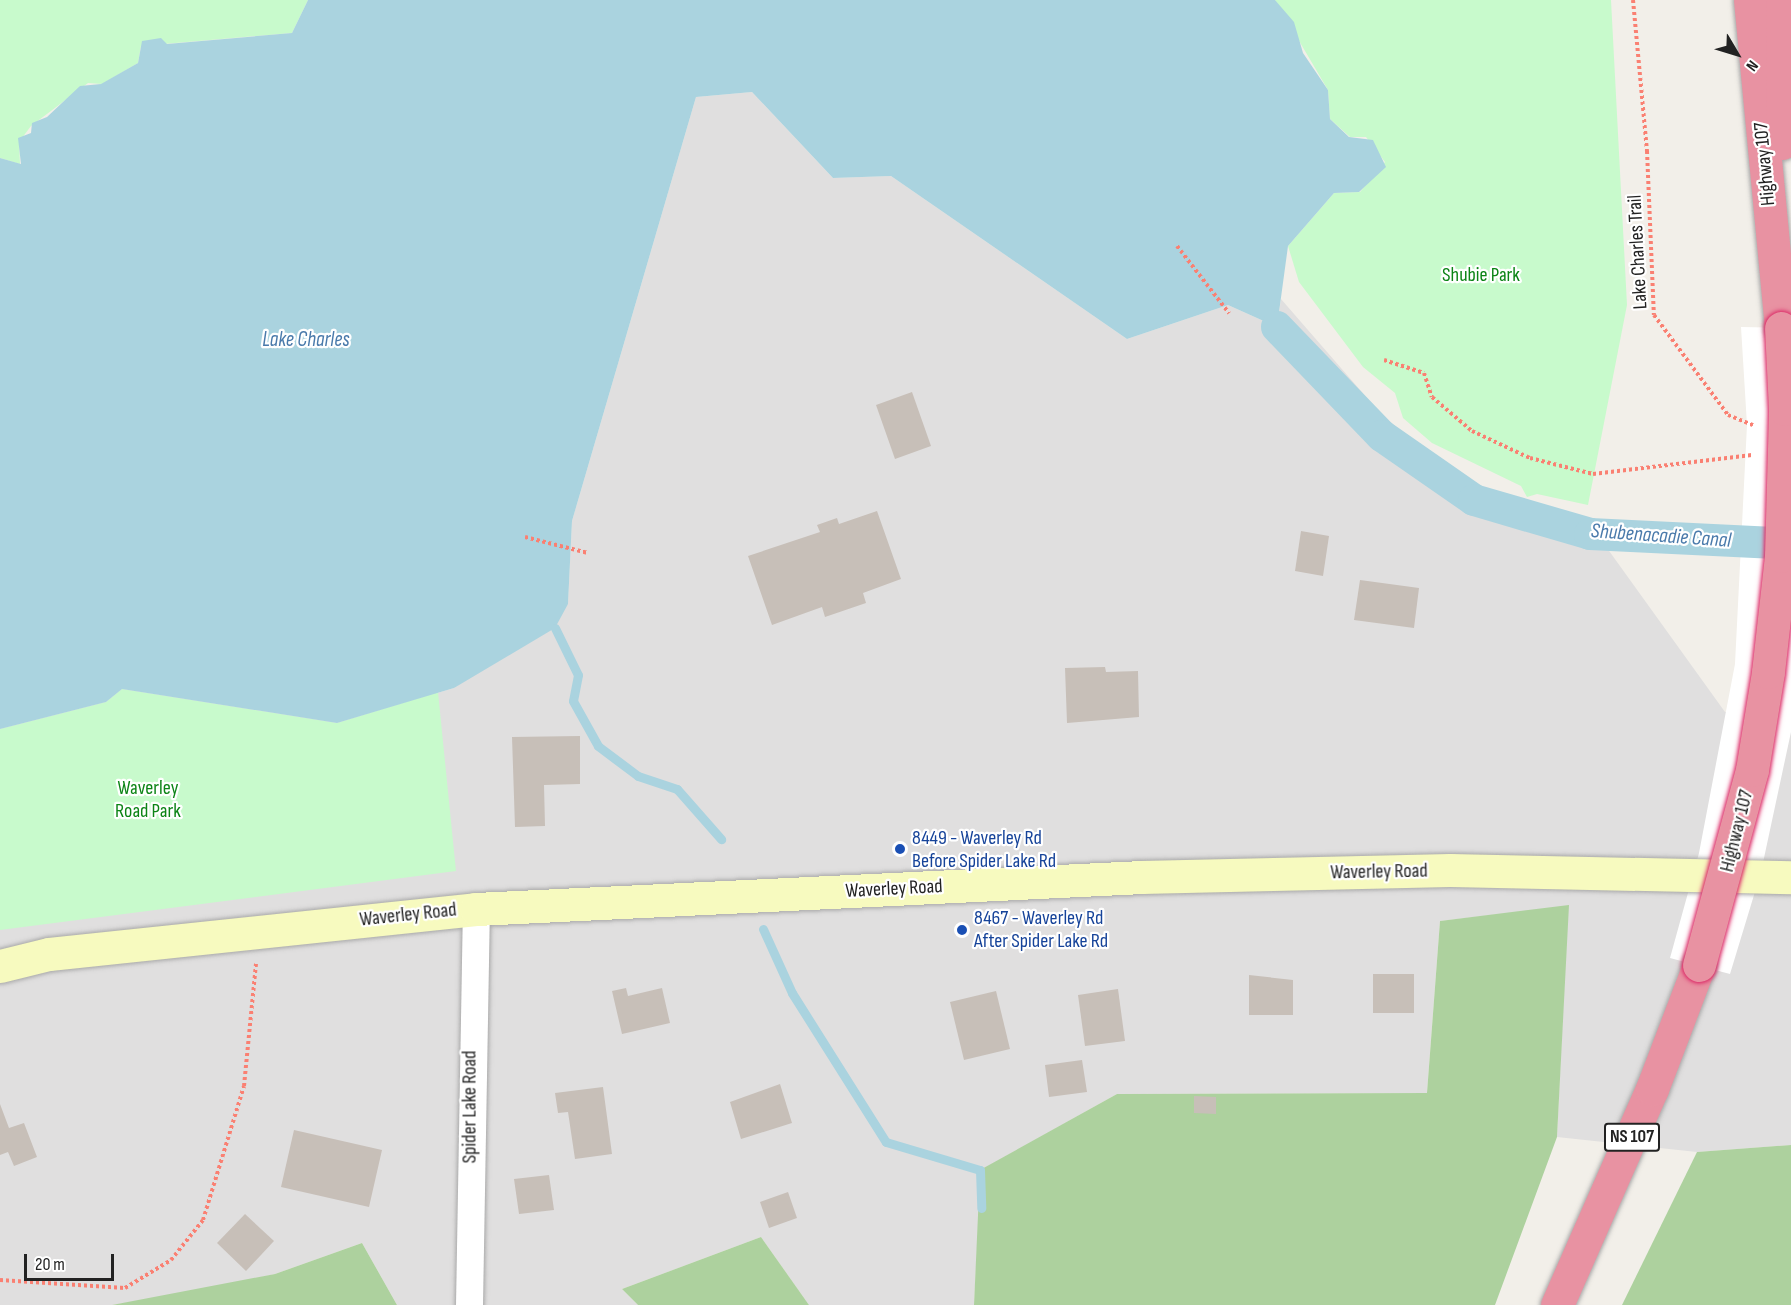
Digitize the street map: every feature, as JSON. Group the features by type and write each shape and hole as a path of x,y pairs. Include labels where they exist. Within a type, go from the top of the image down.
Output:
{"highway":[{"name":"Highway 107","path":"1557,1305 1652,1089 1700,965 1752,770 1768,672 1781,556 1785,409 1780,328 1750,0"},
{"name":"Highway 107","path":"1780,328 1783,0"}],"main road":[{"name":"Waverley Road","path":"0,966 49,954 259,930 476,909 1367,872 1791,877"}],"street":[{"name":"Spider Lake Road","path":"469,1305 476,909"}],"path":[{"name":"Lake Charles Trail","path":"1632,0 1647,151 1654,315 1728,415 1763,425"},
{"path":"1177,246 1229,313"},
{"path":"1384,360 1424,373 1432,397 1472,431 1530,459 1593,474 1756,455"},
{"path":"525,537 588,553"},
{"path":"0,1280 125,1288 171,1260 203,1220 244,1086 259,930"}],"shaded area":[{"path":"752,92 833,178 891,176 1127,339 1228,305 1277,327 1281,299 1381,414 1459,480 1502,503 1589,523 1725,712 1791,707 1791,1145 1697,1152 1557,1137 1568,906 1440,921 1427,1093 1117,1094 981,1170 974,1305 809,1305 761,1237 622,1289 638,1305 397,1305 362,1243 275,1274 195,1292 112,1305 0,1305 0,729 106,702 122,689 337,723 454,688 568,604 572,521 696,97"}],"green space":[{"path":"0,0 308,0 292,33 141,46 138,63 102,84 88,83 31,126 19,142 20,164 0,158"},
{"name":"Shubie Park","path":"1275,0 1611,0 1627,305 1588,505 1537,494 1527,497 1521,486 1432,443 1403,418 1395,393 1363,367 1299,282 1288,246 1334,193 1360,192 1385,162 1366,137 1350,137 1330,119 1328,90"},
{"name":"Waverley Road Park","path":"122,689 337,723 438,692 456,871 0,930 0,729 106,702"},
{"path":"1569,905 1557,1137 1495,1305 974,1305 980,1170 1117,1094 1427,1093 1440,921"},
{"path":"1791,1145 1791,1305 1622,1305 1697,1152"},
{"path":"761,1237 809,1305 638,1305 622,1289"},
{"path":"362,1243 397,1305 112,1305 275,1274"}],"water":[{"name":"Lake Charles","path":"308,0 1275,0 1294,22 1303,53 1328,90 1330,119 1349,137 1373,140 1386,167 1359,192 1334,193 1288,246 1277,327 1228,305 1127,339 891,176 833,178 752,92 696,97 572,521 568,604 555,628 454,688 337,723 122,689 106,702 0,729 0,158 21,164 18,138 31,133 32,123 47,117 80,86 101,84 138,63 142,41 161,38 167,44 292,33"}],"pier":[{"path":"1741,327 1791,328 1791,732 1761,872 1730,974 1670,958 1699,853 1735,664 1747,425"}],"building":[{"path":"912,392 931,446 895,459 876,405"},
{"path":"877,511 901,579 863,593 866,603 825,617 822,607 772,625 748,556 820,532 817,525 837,518 839,524"},
{"path":"1301,531 1329,536 1323,576 1295,571"},
{"path":"1360,580 1419,588 1414,628 1354,620"},
{"path":"1105,667 1106,672 1138,671 1139,717 1067,723 1065,668"},
{"path":"580,736 580,784 544,785 545,826 515,827 512,737"},
{"path":"1373,974 1414,974 1414,1013 1373,1013"},
{"path":"1249,975 1293,980 1293,1015 1249,1015"},
{"path":"626,988 628,996 662,988 670,1023 622,1034 612,991"},
{"path":"1118,989 1125,1041 1085,1046 1078,995"},
{"path":"996,991 1010,1049 964,1060 950,1002"},
{"path":"1082,1060 1087,1092 1049,1097 1045,1065"},
{"path":"780,1084 792,1123 741,1139 730,1102"},
{"path":"603,1087 612,1154 575,1159 568,1112 558,1113 555,1093"},
{"path":"1194,1096 1216,1097 1216,1114 1194,1113"},
{"path":"0,1104 9,1128 24,1123 37,1157 14,1166 8,1152 0,1155"},
{"path":"294,1130 382,1150 369,1207 281,1187"},
{"path":"549,1175 554,1210 519,1214 514,1179"},
{"path":"788,1192 797,1218 769,1228 760,1202"},
{"path":"245,1214 274,1241 246,1271 217,1243"}],"waterway":[{"name":"Shubenacadie Canal","path":"1277,327 1382,436 1474,500 1590,534 1791,544"},
{"path":"555,628 578,675 573,701 598,746 638,776 677,789 721,839"},
{"path":"763,929 792,993 886,1142 980,1170 981,1208"}],"place":[{"name":"8449 - Waverley Rd Before Spider Lake Rd","path":"900,849"},
{"name":"8467 - Waverley Rd After Spider Lake Rd","path":"962,930"}]}
